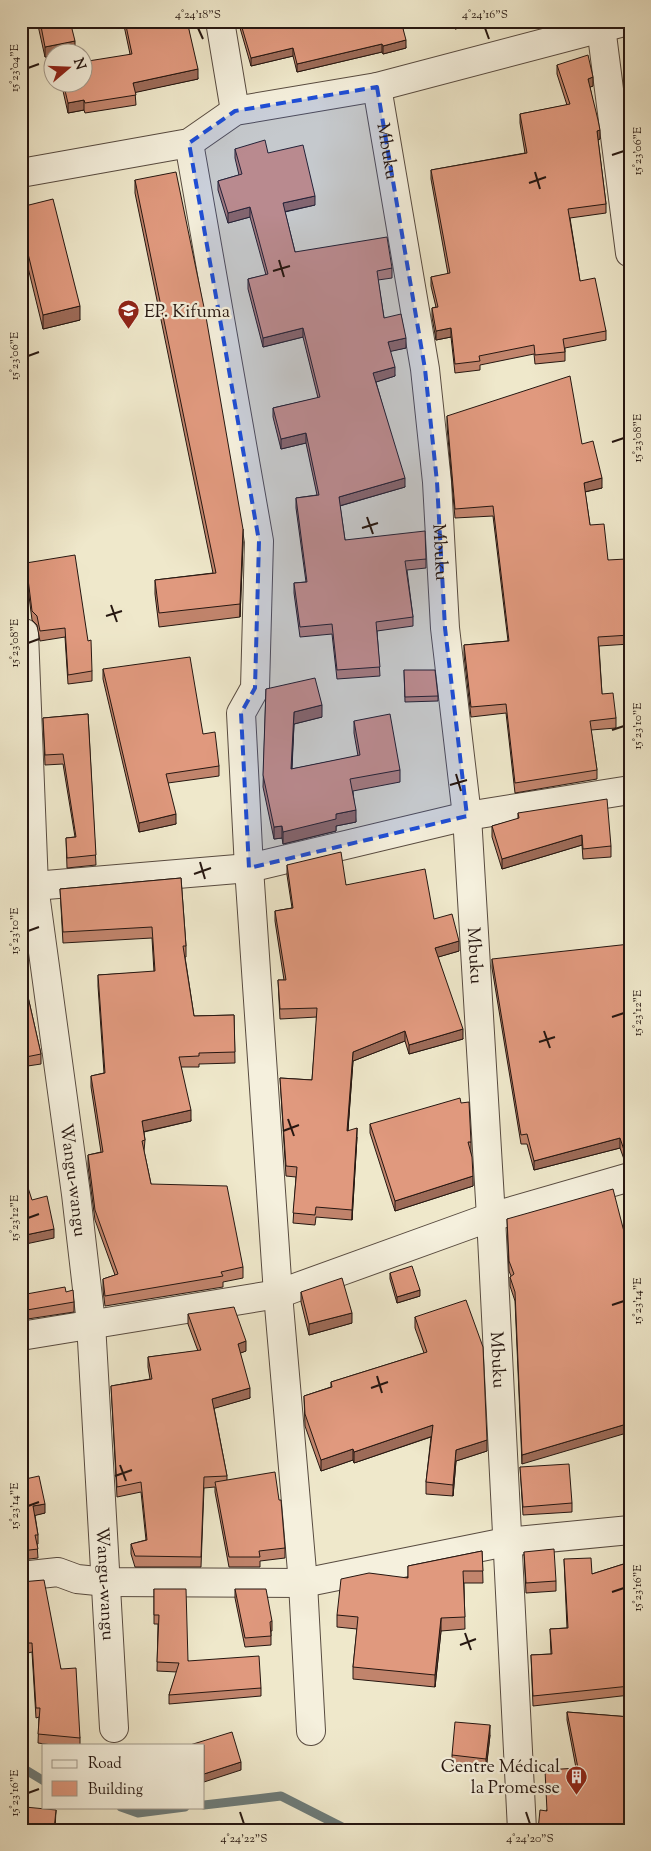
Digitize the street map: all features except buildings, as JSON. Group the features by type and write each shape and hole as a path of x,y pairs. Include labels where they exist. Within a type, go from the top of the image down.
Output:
{"street":[{"path":"220,21 235,111"},
{"path":"21,173 189,143 235,111 377,87 628,21"},
{"path":"601,27 630,254"},
{"name":"Mbuku","path":"377,87 425,369 437,482 445,628 467,816 491,1217 522,1830"},
{"path":"189,143 259,540 255,688 241,713 248,868 278,1294 303,1583 311,1731"},
{"name":"Wangu-wangu","path":"24,633 28,887 75,1184 91,1324 114,1728"},
{"path":"28,887 248,868 467,816 630,790"},
{"path":"21,1336 278,1294 491,1217 630,1177"},
{"path":"21,1576 58,1572 78,1579 107,1582 303,1583 506,1542 630,1530"}],"highlighted area":[{"path":"377,87 425,369 437,482 445,628 467,816 249,868 241,713 255,688 259,541 189,143 235,111"}],"waterway":[{"path":"21,1767 42,1780"},
{"path":"205,1805 281,1796 348,1830"},
{"path":"124,1808 138,1813 177,1808"}],"place":[{"name":"EP. Kifuma","path":"128,330"},
{"name":"Centre Médical la Promesse","path":"576,1795"}]}
